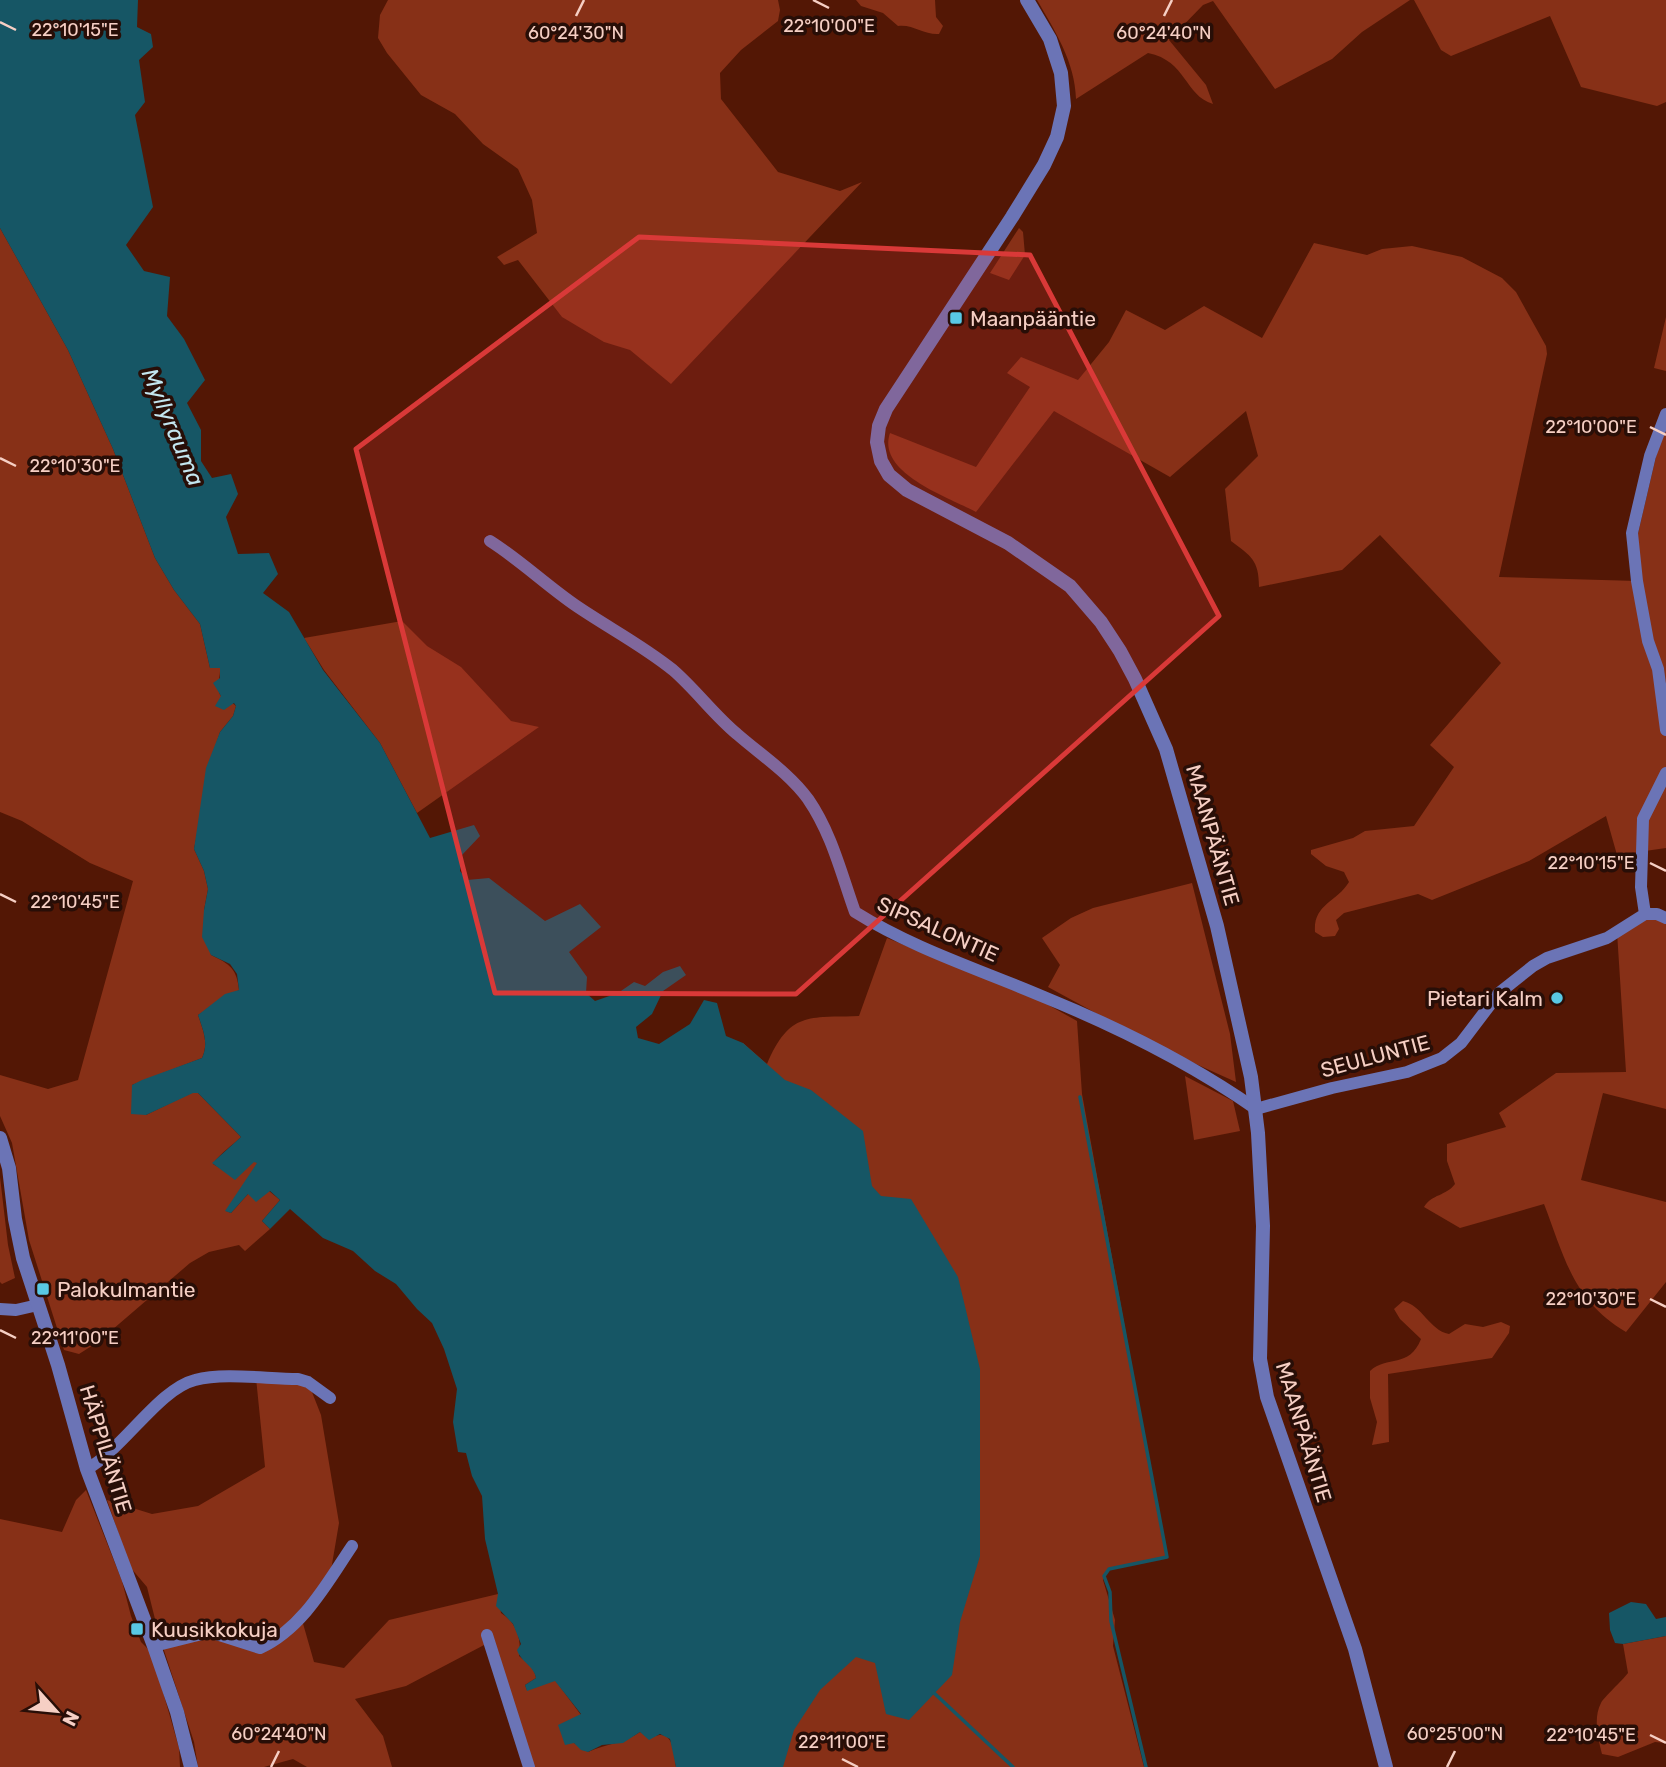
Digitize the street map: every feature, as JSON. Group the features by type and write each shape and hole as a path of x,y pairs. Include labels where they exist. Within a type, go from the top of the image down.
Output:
{"street":[{"name":"MAANPÄÄNTIE","path":"1027,0 1049,39 1061,73 1063,106 1057,137 1012,217 886,409 877,434 879,455 889,474 907,489 1008,542 1061,578 1101,622 1120,652 1166,749 1217,926 1256,1109 1263,1226 1260,1359 1267,1397 1355,1649 1386,1767"},
{"path":"1666,414 1650,456 1632,533 1637,581 1648,641 1658,669 1666,730"},
{"name":"SIPSALONTIE","path":"490,541 575,605 646,649 698,693 734,732 777,766 806,797 827,830 855,912 896,936 1087,1015 1207,1079 1256,1109"},
{"path":"1666,773 1643,819 1641,877 1644,914 1657,914 1666,918"},
{"name":"SEULUNTIE","path":"1256,1109 1332,1088 1407,1072 1442,1058 1461,1043 1499,993 1523,974 1547,958 1607,938 1644,914"},
{"name":"HÄPPILÄNTIE","path":"0,1138 9,1168 19,1242 87,1469 154,1646 177,1712 191,1767"},
{"path":"0,1309 16,1310 38,1305"},
{"path":"87,1469 105,1457 166,1395 192,1380 215,1377 298,1379 308,1382 331,1398"},
{"path":"154,1646 210,1632 260,1648 270,1643 305,1612 352,1546"},
{"path":"487,1635 529,1767"}],"highlighted area":[{"path":"639,237 1030,255 1219,616 796,994 495,993 356,449"}],"shaded area":[{"path":"388,0 778,0 778,21 741,50 720,73 721,99 778,172 840,191 862,182 671,384 630,350 604,342 562,317 518,260 504,265 497,257 537,233 532,200 518,169 483,144 455,114 421,95 387,53 378,38 380,15"},
{"path":"856,0 935,0 936,17 943,26 939,34 898,26 883,13 861,6"},
{"path":"1037,0 1410,0 1362,32 1332,59 1275,89 1213,1 1203,5 1169,40 1206,85 1213,104 1203,100 1171,63 1148,53 1076,99 1068,60"},
{"path":"1414,0 1666,0 1666,102 1657,106 1581,87 1550,16 1451,56 1441,50"},
{"path":"0,228 68,350 113,449 155,558 174,590 200,624 210,668 220,668 219,693 236,706 233,716 220,732 214,750 194,849 204,871 208,889 204,910 211,955 231,968 239,990 198,1015 205,1042 202,1058 132,1085 146,1115 193,1092 198,1093 241,1137 213,1164 225,1171 254,1161 258,1163 226,1211 231,1213 248,1194 269,1191 280,1200 262,1221 270,1229 245,1251 239,1245 209,1252 190,1263 98,1342 79,1354 64,1350 29,1240 12,1143 0,1116 0,1075 48,1089 78,1080 133,881 90,863 22,821 0,812"},
{"path":"1019,228 1023,232 1025,255 1009,280 990,273"},
{"path":"1314,243 1367,255 1382,249 1412,246 1462,257 1502,278 1516,292 1546,346 1547,354 1499,577 1637,581 1633,555 1666,414 1666,848 1617,855 1606,816 1529,861 1432,900 1418,894 1344,913 1336,920 1339,929 1335,936 1323,937 1315,932 1318,915 1349,882 1344,872 1326,866 1311,854 1311,850 1353,838 1365,831 1414,826 1454,767 1430,745 1501,663 1380,535 1342,570 1259,587 1252,560 1231,541 1225,489 1258,456 1246,411 1170,477 1054,411 976,512 917,482 894,460 889,447 890,433 976,467 1030,387 1007,373 1021,357 1078,380 1109,342 1126,310 1165,330 1204,306 1262,338"},
{"path":"1666,317 1666,371 1654,368"},
{"path":"402,621 427,646 461,667 511,721 539,727 417,813 380,743 324,670 304,638"},
{"path":"1192,883 1230,1034 1236,1082 1158,1047 1048,987 1060,965 1042,938 1071,918 1093,908"},
{"path":"1637,918 1666,918 1666,1109 1603,1093 1581,1180 1666,1202 1666,1282 1626,1332 1608,1320 1582,1292 1565,1259 1544,1204 1460,1228 1424,1207 1455,1184 1447,1161 1447,1144 1506,1127 1499,1113 1556,1073 1626,1072 1617,932"},
{"path":"887,938 1043,1002 1077,1021 1082,1094 1167,1557 1109,1569 1103,1580 1115,1620 1113,1646 1144,1767 753,1767 743,1043 767,1064 784,1034 802,1021 859,1016"},
{"path":"1185,1076 1233,1101 1240,1131 1194,1140"},
{"path":"0,1177 15,1278 2,1284 0,1282"},
{"path":"1403,1301 1416,1308 1442,1332 1449,1334 1465,1324 1483,1327 1501,1322 1510,1326 1509,1333 1492,1358 1388,1374 1389,1442 1372,1445 1377,1422 1370,1398 1370,1371 1383,1363 1404,1358 1416,1348 1421,1339 1400,1319 1394,1309"},
{"path":"256,1378 308,1382 321,1415 339,1523 328,1588 302,1620 314,1662 344,1668 389,1620 498,1594 501,1613 511,1621 517,1632 519,1656 535,1674 536,1678 525,1685 527,1690 555,1680 581,1715 574,1743 588,1752 628,1739 640,1732 653,1737 665,1736 671,1743 676,1767 525,1767 486,1644 406,1686 355,1699 383,1736 392,1767 307,1767 293,1759 264,1767 198,1767 194,1742 159,1635 147,1587 130,1567 107,1500 152,1514 198,1506 265,1467"},
{"path":"86,1490 122,1581 141,1642 149,1650 159,1678 179,1748 180,1767 0,1767 0,1519 62,1532 76,1500"},
{"path":"1666,1636 1666,1743 1655,1742 1618,1757 1602,1754 1597,1715 1603,1700 1628,1673 1623,1644"}],"water":[{"name":"Myllyrauma","path":"0,0 138,0 137,27 151,34 153,47 139,60 145,102 135,115 153,207 126,245 144,271 170,277 167,316 184,339 205,380 187,403 201,430 201,461 212,478 231,474 238,494 226,517 238,554 269,553 278,574 263,593 289,612 323,670 380,743 430,838 474,825 480,836 462,855 460,871 467,880 489,878 545,921 580,904 601,927 569,952 587,977 586,993 595,1001 618,993 634,982 645,986 663,972 680,966 686,975 663,991 652,1014 636,1027 638,1038 659,1044 690,1024 704,1000 717,1003 726,1036 743,1043 785,1080 811,1090 863,1131 872,1186 881,1196 911,1199 958,1277 980,1369 980,1556 960,1622 952,1675 909,1720 886,1714 875,1663 856,1657 820,1690 794,1730 783,1767 676,1767 670,1739 660,1734 649,1740 640,1732 623,1743 602,1745 588,1752 581,1750 574,1743 565,1745 558,1725 581,1714 555,1681 527,1691 525,1685 536,1678 517,1650 521,1644 513,1624 496,1606 498,1594 485,1539 482,1496 472,1476 466,1453 458,1452 453,1422 457,1389 432,1323 396,1284 375,1271 353,1251 323,1238 290,1209 270,1229 262,1221 280,1200 270,1191 256,1202 248,1194 231,1213 225,1211 257,1163 254,1162 235,1180 212,1163 241,1137 198,1093 146,1115 131,1114 132,1085 202,1058 205,1042 198,1015 225,994 239,990 237,974 230,964 211,955 202,937 208,889 204,871 194,849 206,768 220,732 233,716 236,706 234,703 224,710 215,706 221,696 213,683 220,678 220,668 210,668 200,624 174,590 155,558 113,449 68,350 0,228"},
{"path":"1631,1602 1646,1604 1656,1619 1666,1617 1666,1636 1615,1643 1610,1630 1609,1613"}],"waterway":[{"path":"1080,1097 1167,1557 1109,1569 1104,1576 1110,1592 1111,1621 1146,1767"},
{"path":"933,1692 1013,1767"}],"place":[{"name":"Maanpääntie","path":"956,318"},
{"name":"Pietari Kalm","path":"1557,998"},
{"name":"Palokulmantie","path":"43,1289"},
{"name":"Kuusikkokuja","path":"137,1629"}]}
